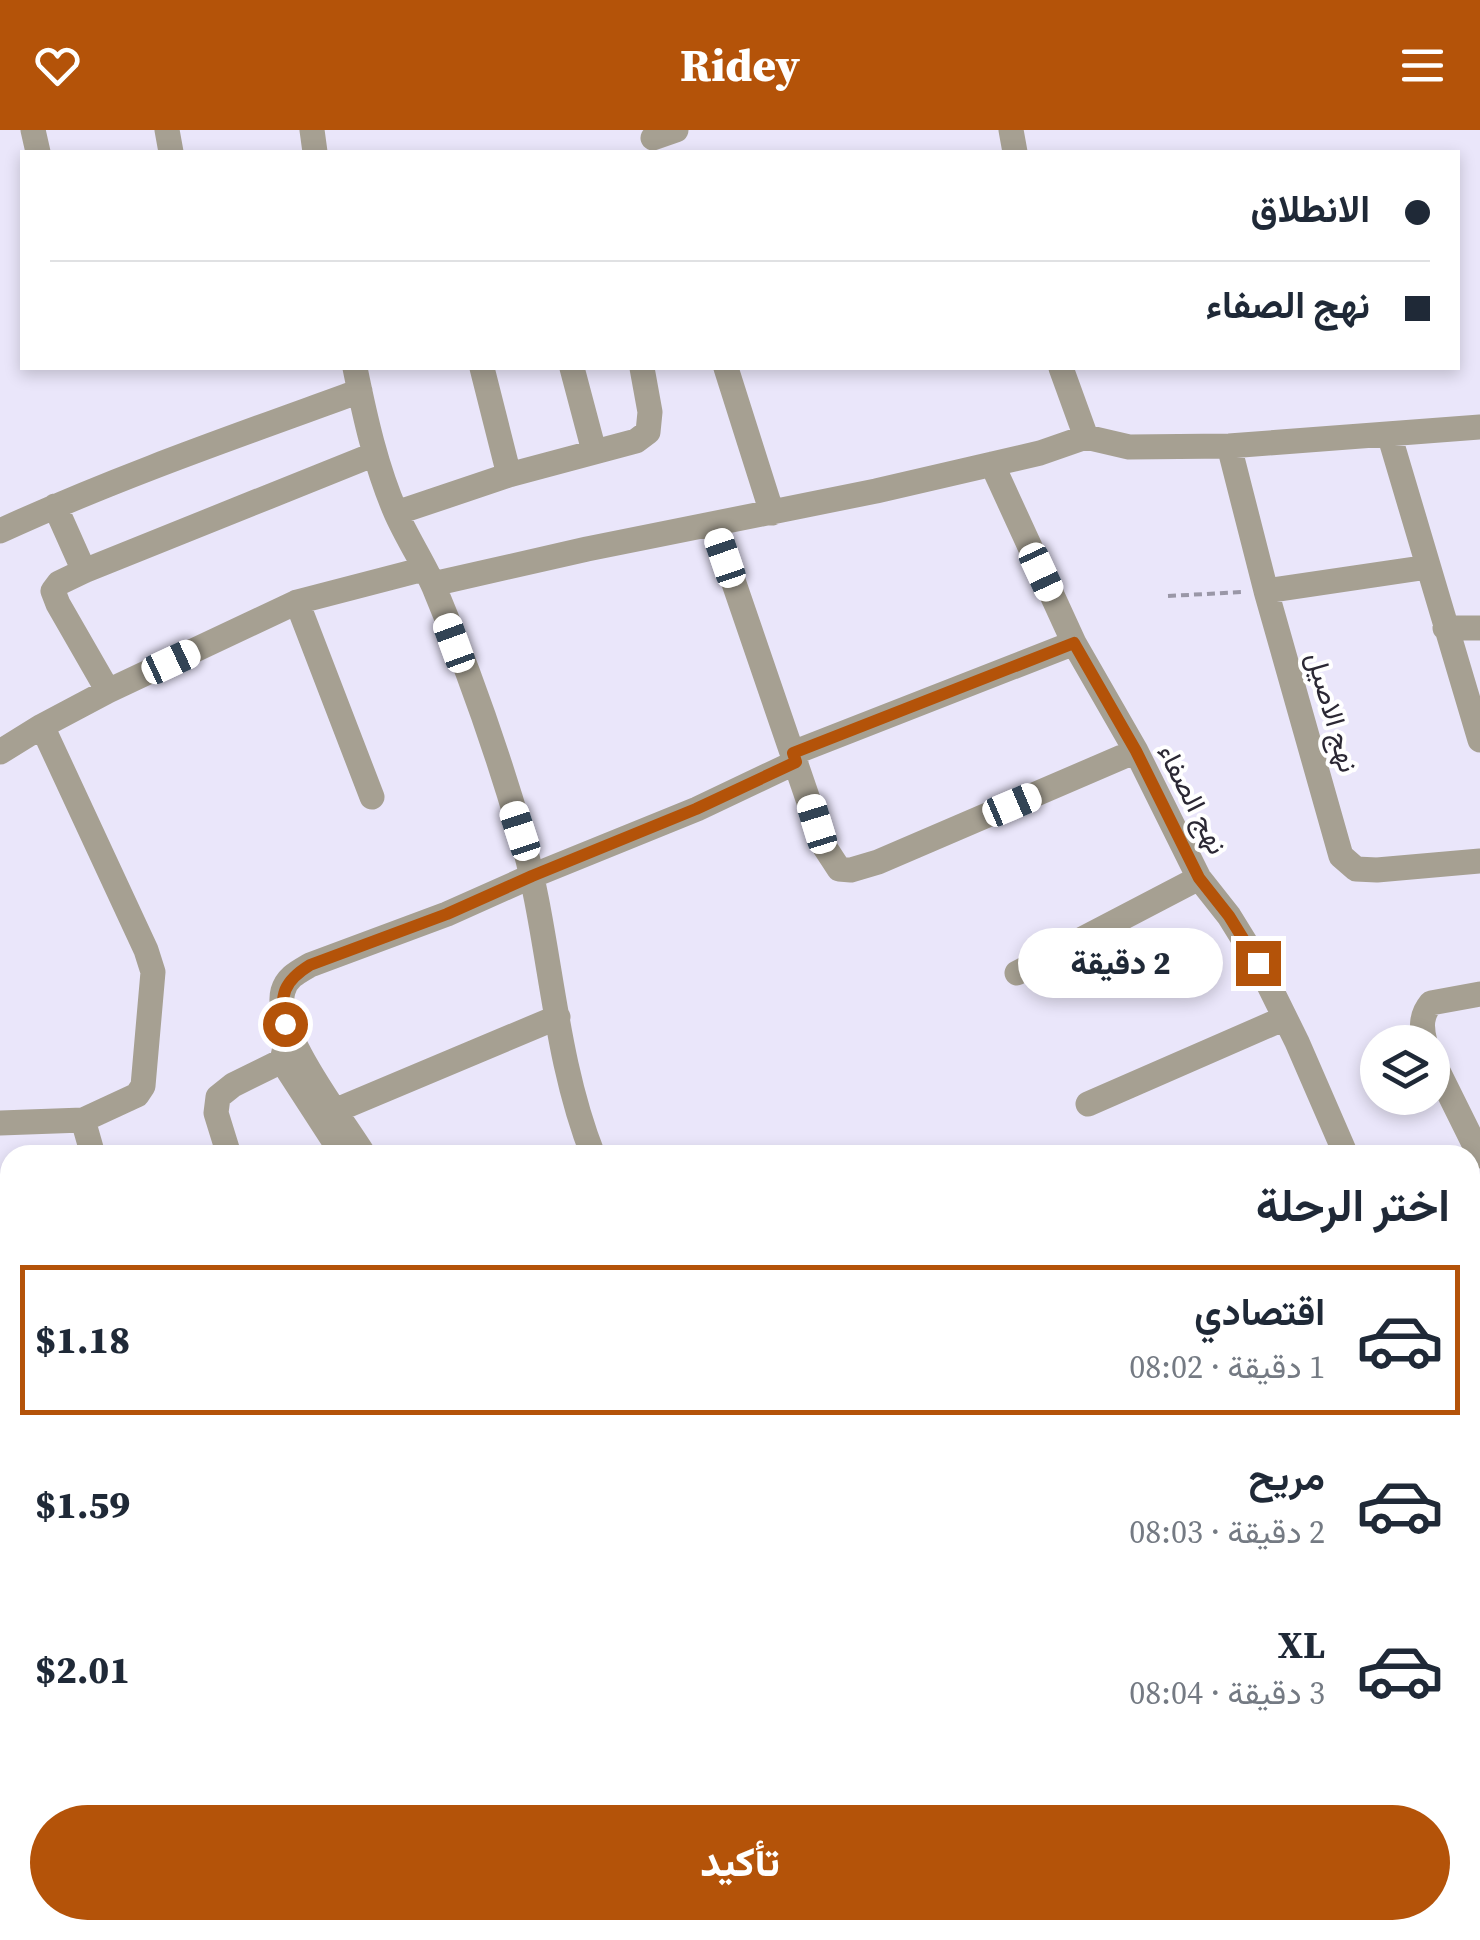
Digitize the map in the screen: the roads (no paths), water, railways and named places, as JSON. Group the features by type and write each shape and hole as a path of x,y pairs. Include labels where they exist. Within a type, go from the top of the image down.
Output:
{"street":[{"path":"483,370 509,475"},
{"path":"573,370 594,451"},
{"path":"396,513 509,475 623,446 648,432 650,412 642,370"},
{"path":"727,370 772,513"},
{"path":"1062,370 1086,437"},
{"path":"0,531 357,379 375,454 396,513 428,577 487,727 532,876 558,1017 590,1145"},
{"path":"0,752 108,692 298,602 772,513 992,464 1086,437 1129,446 1229,446 1480,427"},
{"path":"1389,434 1480,740"},
{"name":"نهج الاصيل","path":"1229,446 1338,847 1346,863 1356,869 1377,870 1480,861"},
{"path":"108,692 54,596 53,591 60,583 375,454"},
{"name":"نهج الصفاء","path":"992,464 1074,643 1136,751 1199,878 1229,916 1286,1018 1340,1145"},
{"path":"55,506 84,571"},
{"path":"714,525 834,866 846,871 878,862 1136,751"},
{"path":"1266,590 1428,567"},
{"path":"298,602 372,798"},
{"path":"1445,628 1480,628"},
{"path":"355,1145 329,1114 290,1049 281,1004 291,976 696,809 794,758 1074,643"},
{"path":"0,1124 82,1120 141,1090 152,972 146,950 42,726"},
{"path":"1017,974 1199,878"},
{"path":"1422,1025 1424,1011 1431,1002 1480,994"},
{"path":"329,1114 558,1017"},
{"path":"1088,1104 1286,1018"},
{"path":"226,1145 216,1113 218,1096 290,1049"},
{"path":"1450,1085 1472,1117 1478,1145"},
{"path":"329,1114 340,1145"},
{"path":"82,1120 91,1145"}]}
